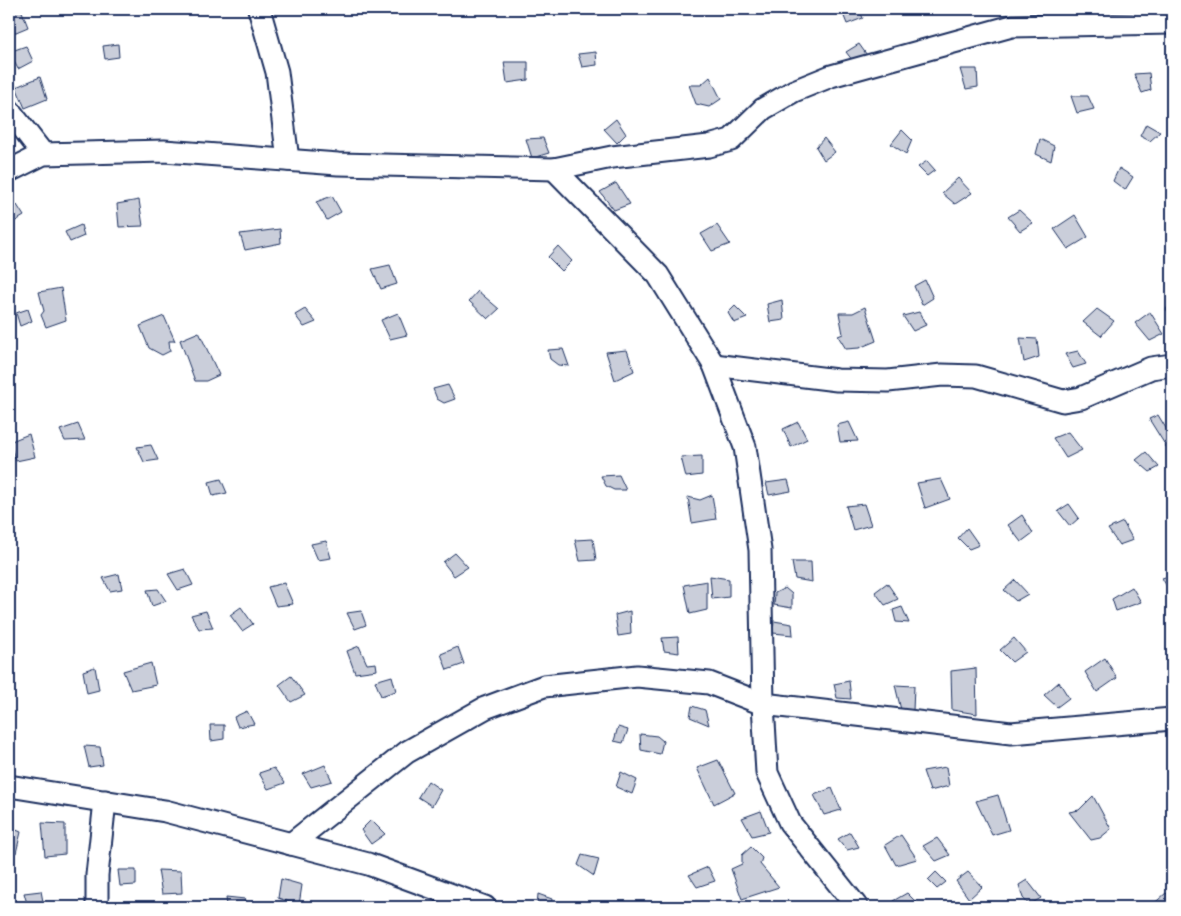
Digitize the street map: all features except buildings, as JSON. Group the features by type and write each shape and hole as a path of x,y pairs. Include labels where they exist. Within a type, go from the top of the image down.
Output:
{"street":[{"path":"259,9 278,72 288,160"},
{"path":"9,171 43,154 164,151 338,164 554,169 612,157 690,149 731,140 763,109 794,91 832,76 1009,17 1172,23"},
{"path":"9,110 43,154"},
{"path":"554,169 658,274 714,366 745,447 760,550 763,704 767,773 790,823 857,907"},
{"path":"714,366 837,380 888,381 942,375 976,376 1063,401 1081,398 1152,368 1172,366"},
{"path":"292,844 407,752 485,708 544,686 637,676 709,683 763,704 1011,733 1170,726"},
{"path":"9,786 165,810 368,864 484,907"},
{"path":"97,907 97,875 105,801"}]}
